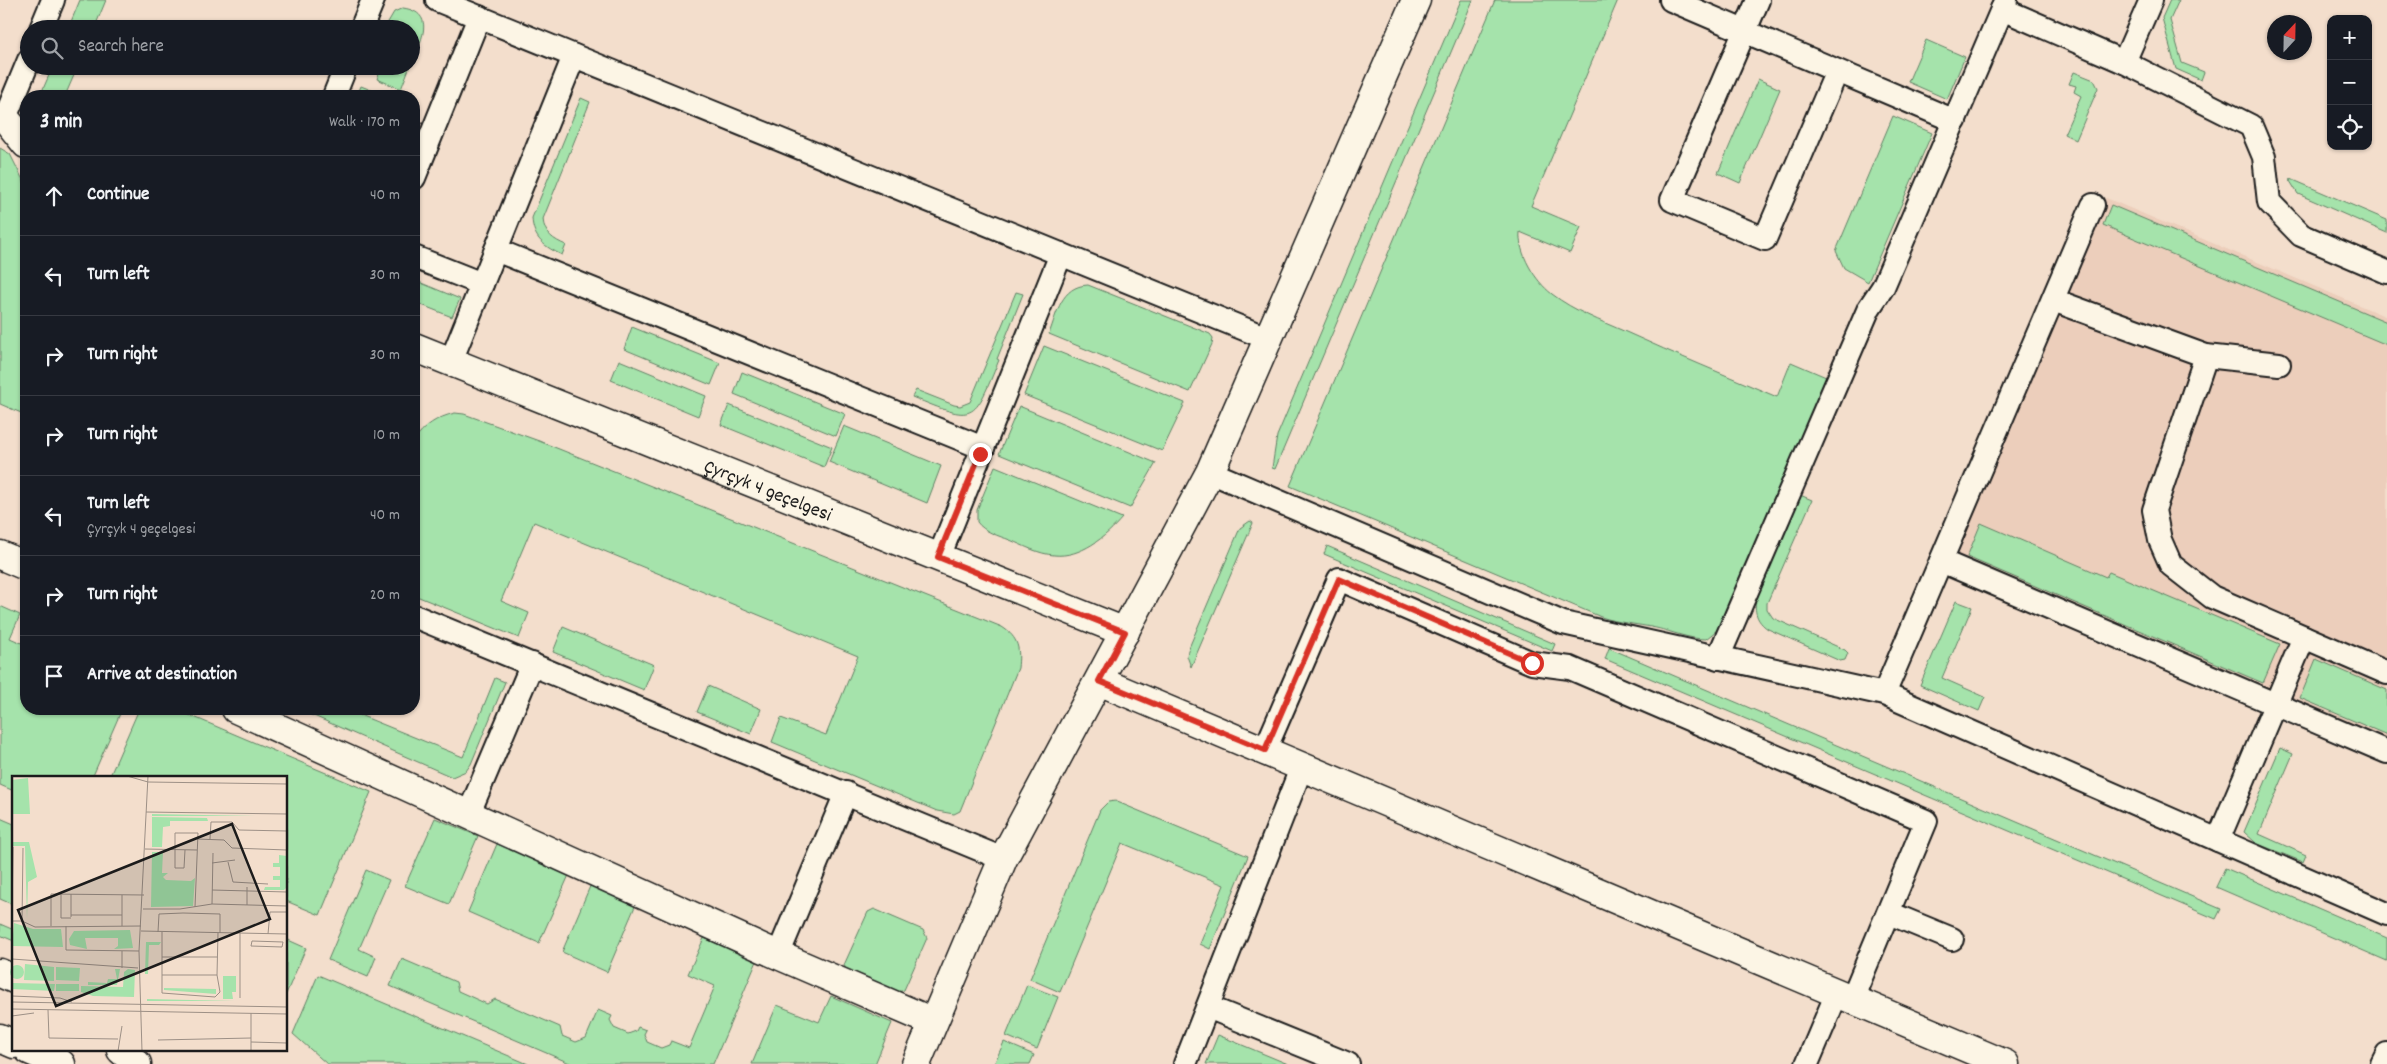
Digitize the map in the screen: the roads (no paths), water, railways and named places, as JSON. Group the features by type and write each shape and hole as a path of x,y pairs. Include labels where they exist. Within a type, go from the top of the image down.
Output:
{"street":[{"path":"916,1064 1003,859 1210,472 1416,0"},
{"path":"2,118 20,138"},
{"name":"Çyrçyk 4 geçelgesi","path":"420,349 1125,632"},
{"path":"0,555 20,563"},
{"path":"1099,681 2005,1064"},
{"path":"249,715 778,955 934,1022"},
{"path":"0,973 12,978"},
{"path":"0,1038 12,1043"},
{"path":"34,1052 61,1064"},
{"path":"124,1052 137,1064"}],"lane":[{"path":"45,20 53,0"},
{"path":"365,20 373,0"},
{"path":"437,0 1269,339"},
{"path":"1671,0 1954,121"},
{"path":"1758,0 1672,200 1765,239 1837,71"},
{"path":"2124,62 2151,0"},
{"path":"1718,658 1869,308 1883,287 2004,5 2124,62 2251,126 2264,157 2269,202 2301,235 2387,272"},
{"path":"420,163 479,17"},
{"path":"451,361 574,56"},
{"path":"2,118 22,75"},
{"path":"336,90 342,75"},
{"path":"1884,694 2094,204"},
{"path":"496,250 983,448"},
{"path":"938,557 1061,254"},
{"path":"420,258 482,284"},
{"path":"2053,300 2206,356 2279,364"},
{"path":"2206,356 2154,510 2160,540 2171,565 2212,597 2387,673"},
{"path":"1210,472 1563,623 1884,694 2387,914"},
{"path":"1941,561 2387,752"},
{"path":"1265,750 1339,579 1532,663 1570,668 1926,821 1889,913 1807,1064"},
{"path":"420,618 1003,859"},
{"path":"2218,840 2304,637"},
{"path":"469,814 532,664"},
{"path":"1185,1064 1302,766"},
{"path":"778,955 846,793"},
{"path":"1889,913 1952,940"},
{"path":"1208,1007 1348,1064"},
{"path":"2382,1064 2387,1054"}]}
